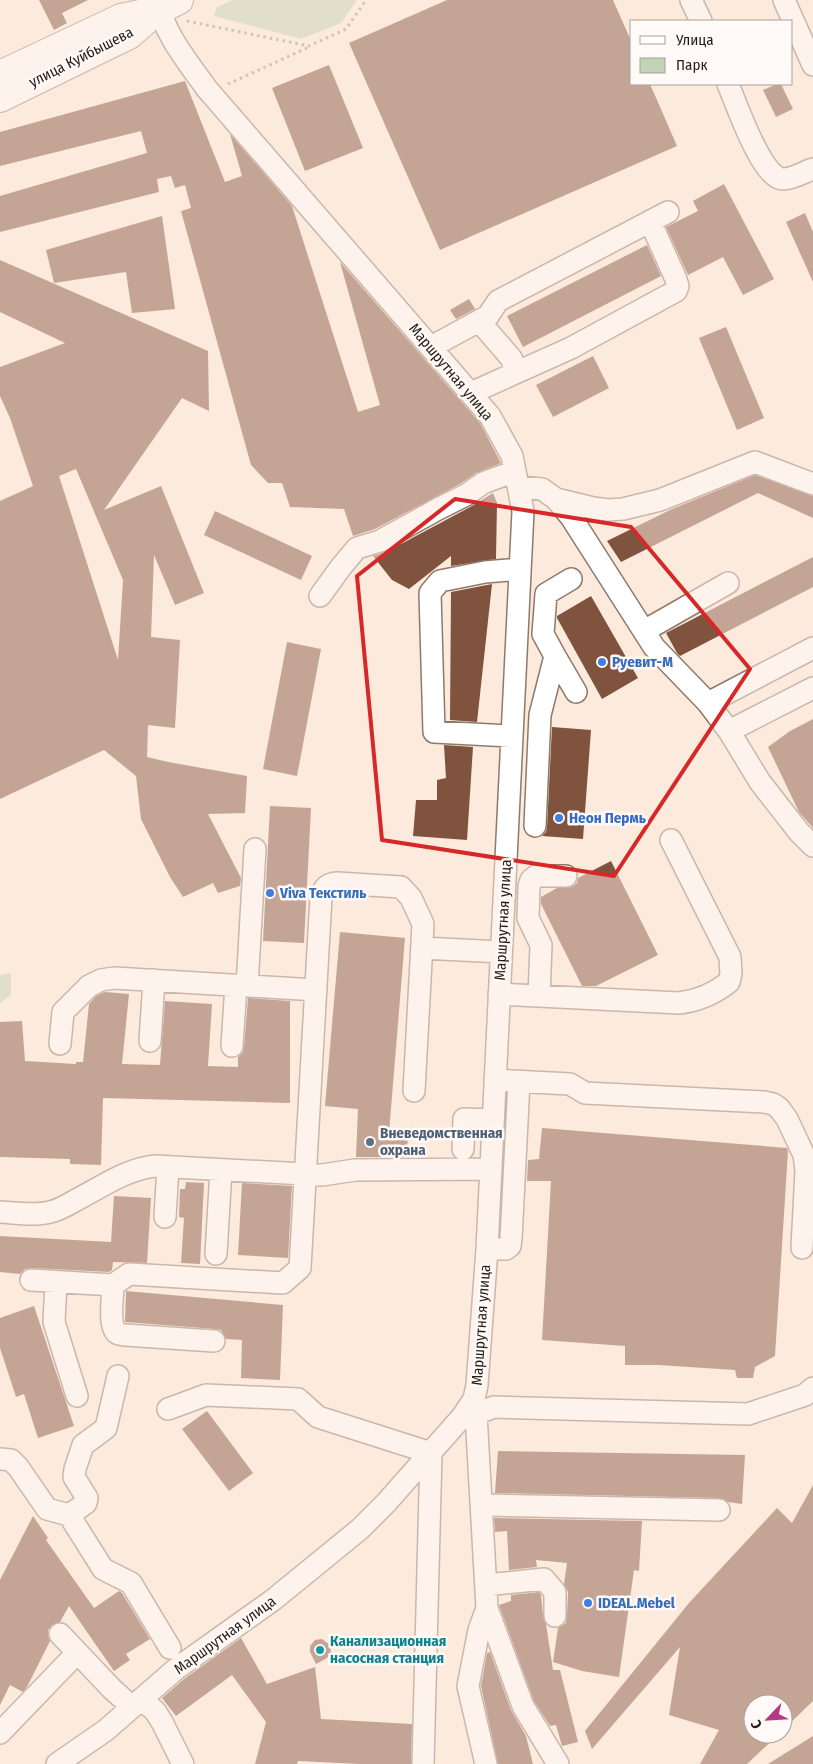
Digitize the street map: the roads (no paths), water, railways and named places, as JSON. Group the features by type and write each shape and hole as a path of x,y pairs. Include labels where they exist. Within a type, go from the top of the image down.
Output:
{"main road":[{"name":"улица Куйбышева","path":"0,75 121,18 170,8"},
{"name":"улица Куйбышева","path":"0,98 129,35 170,8"}],"street":[{"path":"691,0 701,20"},
{"path":"784,0 793,20"},
{"name":"Маршрутная улица","path":"57,1764 106,1730 176,1669 273,1600 344,1543 386,1503 472,1411 477,1385 487,1249 523,512 512,456 490,416 208,89 178,48 170,8"},
{"path":"793,20 813,65"},
{"path":"728,85 761,160 772,175 782,179 813,169"},
{"path":"430,347 488,316 498,301 659,217 678,286 676,291 571,348 470,393"},
{"path":"479,322 511,358 517,372"},
{"path":"556,499 608,510 633,507 660,500 755,462 813,484"},
{"path":"320,596 357,548 380,541 483,484 517,479 542,489 556,499 570,517 654,647 708,703 729,731 760,782 799,832 813,846"},
{"path":"512,736 434,732 430,593 440,581 485,572 520,569"},
{"path":"571,579 546,594 543,634 576,692"},
{"path":"644,631 728,584"},
{"path":"708,703 813,648"},
{"path":"535,826 540,714 555,656"},
{"path":"729,731 813,688"},
{"path":"513,705 540,714"},
{"path":"499,994 690,1002 729,982 731,974 730,957 671,840"},
{"path":"232,1046 241,985 255,849"},
{"path":"539,996 541,945 528,918 529,886 531,880 536,876 566,876"},
{"path":"31,1280 113,1285 129,1274 283,1283 300,1268 321,897 324,888 330,884 337,882 401,886 410,898 423,924 414,1091"},
{"path":"422,948 501,952"},
{"path":"60,1044 63,1012 89,986 101,980 114,978 316,990"},
{"path":"150,1041 154,980"},
{"path":"494,1080 570,1084 585,1093 773,1104 779,1108 787,1119 804,1156 806,1170 802,1248"},
{"path":"487,1249 506,1249 510,1246 519,1082"},
{"path":"462,1149 464,1119 493,1120"},
{"path":"0,1212 36,1214 51,1212 142,1167 168,1166 322,1175 355,1170 490,1169"},
{"path":"166,1217 168,1166"},
{"path":"216,1254 221,1170"},
{"path":"56,1282 54,1322 77,1396"},
{"path":"113,1285 111,1321 117,1334 214,1341"},
{"path":"69,1515 86,1504 87,1498 74,1477 75,1469 83,1445 106,1428 118,1376"},
{"path":"558,1764 523,1706 487,1608 481,1505 472,1411 494,1407 748,1414 810,1392"},
{"path":"168,1409 206,1395 298,1399 318,1417 432,1453 423,1764"},
{"path":"0,1459 11,1460 18,1467 47,1509 69,1515 103,1569 131,1584 170,1648"},
{"path":"481,1505 719,1510"},
{"path":"486,1585 544,1579 554,1592 555,1616"},
{"path":"486,1764 468,1686 478,1630 487,1608"},
{"path":"60,1634 112,1690 155,1711 183,1764"},
{"path":"0,1733 77,1653"}],"place":[{"name":"Руевит-М","path":"602,662"},
{"name":"Неон Пермь","path":"559,818"},
{"name":"Viva Текстиль","path":"270,893"},
{"name":"Вневедомственная охрана","path":"370,1142"},
{"name":"IDEAL.Mebel","path":"588,1603"},
{"name":"Канализационная насосная станция","path":"320,1650"}]}
